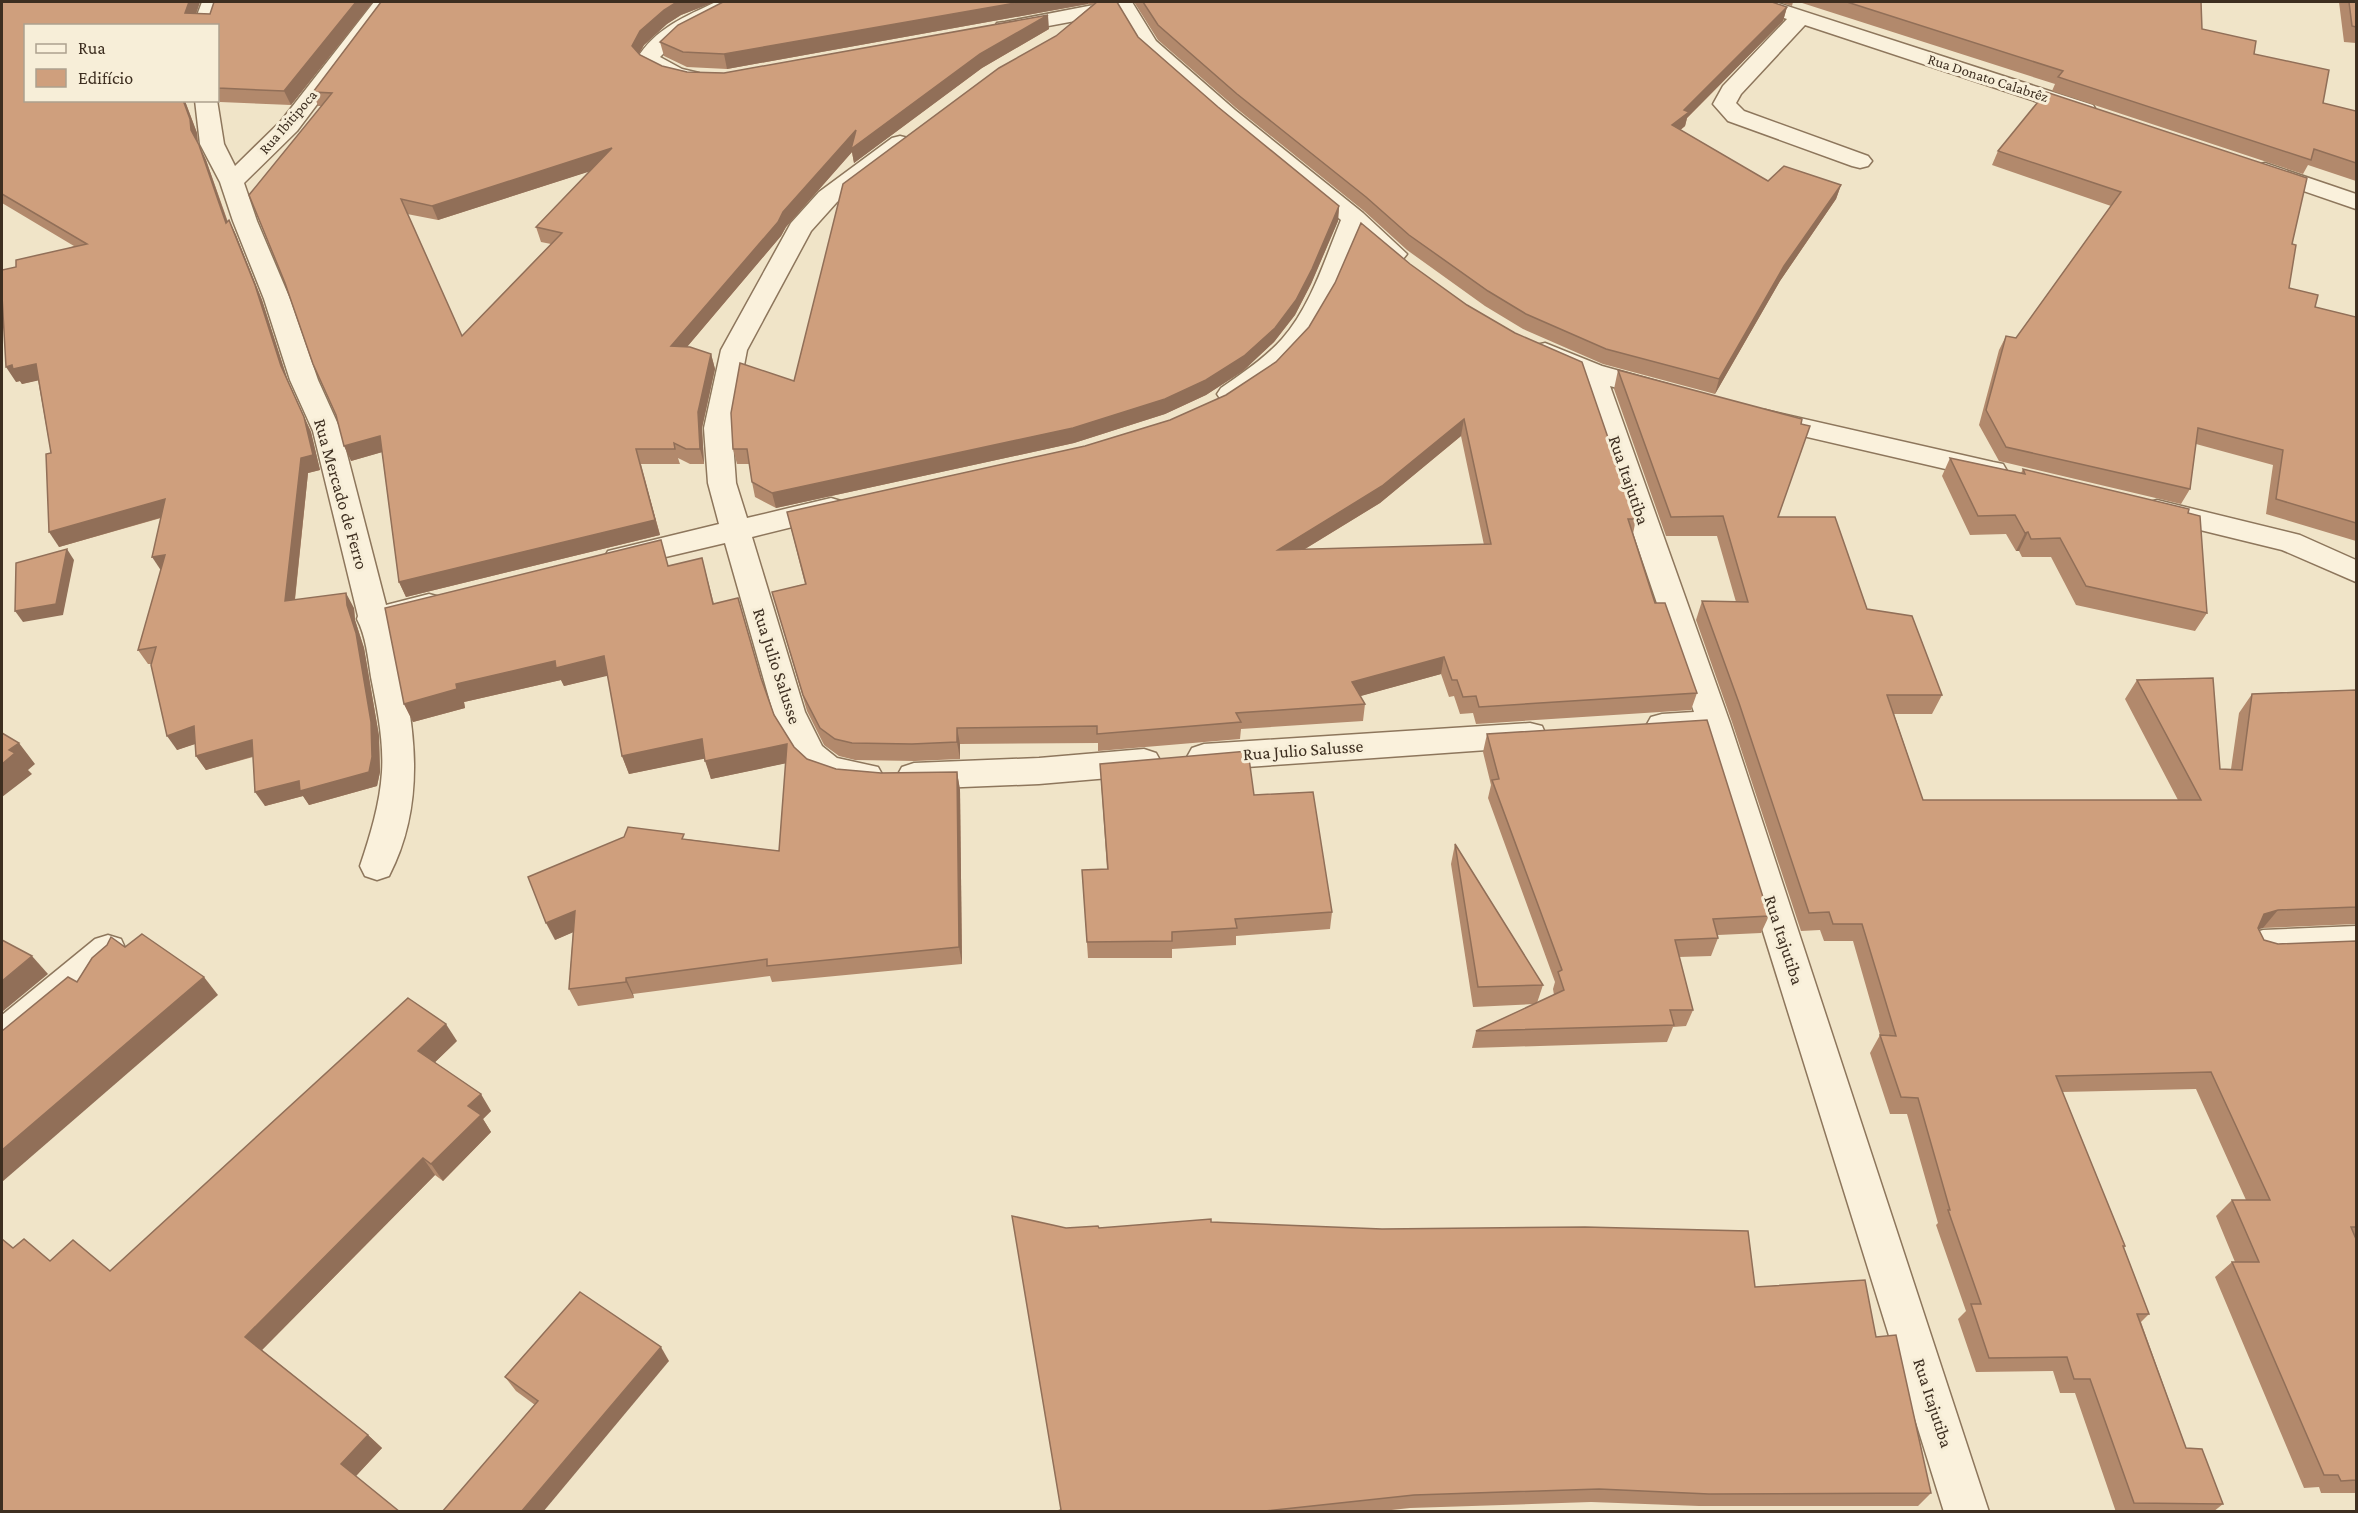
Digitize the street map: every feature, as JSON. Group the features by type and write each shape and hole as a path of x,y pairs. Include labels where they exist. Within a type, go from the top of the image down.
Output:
{"street":[{"path":"205,24 212,2"},
{"name":"Rua Ibitipoca","path":"232,182 289,126 384,2"},
{"path":"709,78 682,77 648,59 650,54 670,35 732,2"},
{"name":"Rua Donato Calabrêz","path":"1755,2 2102,116"},
{"path":"986,32 1123,3 1148,45 1227,115 1413,268"},
{"path":"1047,44 1088,12"},
{"path":"1801,16 1731,91 1724,104 1736,116 1860,161"},
{"name":"Rua Mercado de Ferro","path":"206,102 212,144 232,182 245,221 277,298 304,381 327,430 357,543 372,619 383,654 398,737 399,773 391,822 377,866"},
{"name":"Rua Julio Salusse","path":"923,127 828,197 800,228 734,350 718,428 722,483 789,712 810,754 828,769 855,775 915,776 1028,772 1213,756 1559,733"},
{"path":"2246,164 2356,202"},
{"path":"1210,406 1270,365 1298,336 1322,293 1354,218"},
{"path":"1523,341 1592,372 1686,398"},
{"name":"Rua Itajutiba","path":"1592,372 1714,723 1967,1512"},
{"path":"1742,413 1798,428 2017,477"},
{"path":"588,566 735,529 861,501"},
{"path":"2131,504 2290,542 2356,572"},
{"path":"372,619 452,599"},
{"path":"1631,728 1714,723"},
{"path":"2263,945 2356,941"},
{"path":"2,1037 108,950"}],"building":[{"path":"2,2 189,2 185,13 210,14 214,2 356,2 284,91 219,88 219,24 24,24 24,102 184,102 191,130 199,145 226,223 229,220 255,285 281,366 304,417 313,455 301,458 285,601 346,593 347,605 356,633 371,722 372,757 369,772 300,791 299,781 255,792 252,740 196,756 194,726 167,736 151,665 156,647 138,650 165,555 152,557 165,499 49,532 46,454 51,453 36,364 13,369 12,365 6,367 2,270 16,267 16,260 87,244 2,194"},
{"path":"381,2 677,2 640,31 632,46 640,55 662,66 687,72 724,73 1048,15 980,54 851,149 856,130 783,212 778,222 671,346 690,347 711,354 698,412 700,449 686,449 674,443 675,449 636,449 655,520 399,582 380,436 344,446 336,415 313,364 285,283 249,195 332,93 313,92","holes":["612,148 536,227 562,233 462,336 401,199 432,206"]},
{"path":"723,2 1021,2 724,54 683,52 660,42 678,25"},
{"path":"1097,2 1117,2 1138,37 1218,107 1339,206 1296,300 1275,328 1244,356 1206,380 1165,399 1073,428 772,493 752,482 747,449 733,449 731,413 740,363 794,381 843,184 999,68 1056,36"},
{"path":"1143,2 1772,2 1787,7 1684,110 1689,112 1672,125 1768,181 1784,166 1841,185 1784,266 1719,379 1606,349 1526,314 1488,291 1409,235 1366,197 1237,94 1158,25"},
{"path":"1847,2 2201,2 2202,29 2256,41 2254,54 2329,70 2323,103 2356,111 2356,163 2314,149 2311,160 2058,77 2063,71"},
{"path":"2349,2 2356,2 2356,27 2352,26"},
{"path":"2046,92 2307,178 2292,244 2296,245 2289,288 2318,295 2315,307 2356,317 2356,523 2276,499 2283,450 2198,428 2190,489 2006,447 1986,410 2006,336 2016,338 2121,192 1998,151"},
{"path":"1361,223 1410,264 1467,305 1515,333 1582,362 1636,519 1628,519 1655,603 1665,603 1697,693 1479,707 1476,696 1463,697 1457,680 1452,680 1444,657 1352,682 1365,704 1236,713 1241,722 1097,734 1097,726 957,728 957,742 912,744 852,743 835,739 820,728 803,695 772,592 806,584 787,512 1085,446 1170,420 1226,395 1276,362 1309,327 1335,283","holes":["1464,419 1491,544 1278,550 1382,486"]},
{"path":"1618,370 1802,419 1801,424 1810,426 1778,517 1835,517 1867,609 1912,616 1942,695 1887,695 1923,800 2201,800 2137,680 2213,678 2220,769 2242,770 2252,694 2356,690 2356,907 2278,910 2264,914 2258,928 2264,940 2278,944 2356,941 2356,1227 2351,1227 2356,1239 2356,1480 2341,1481 2338,1475 2324,1475 2232,1262 2259,1262 2232,1200 2270,1200 2211,1072 2056,1076 2125,1246 2123,1246 2149,1314 2137,1314 2186,1448 2202,1449 2223,1504 2134,1503 2090,1379 2074,1379 2067,1357 1989,1358 1971,1304 1981,1304 1948,1210 1950,1210 1918,1098 1901,1097 1880,1035 1896,1036 1862,924 1833,924 1829,912 1809,913 1739,703 1702,601 1748,602 1723,516 1671,517"},
{"path":"1950,458 2025,474 2023,469 2189,509 2188,513 2200,516 2207,613 2086,586 2060,538 2031,539 2015,515 1978,516"},
{"path":"661,540 668,566 702,558 713,604 738,598 774,715 794,747 807,759 836,769 881,773 957,772 959,947 767,966 767,959 626,978 626,982 569,989 575,911 546,923 528,877 624,837 628,827 684,834 682,839 779,851 787,744 705,761 702,739 622,756 604,656 556,668 555,661 456,684 457,689 404,704 385,608"},
{"path":"67,549 56,604 15,611 16,563"},
{"path":"1707,720 1769,916 1713,919 1718,938 1675,940 1693,1010 1670,1010 1674,1025 1476,1031 1564,990 1558,972 1562,970 1492,780 1499,779 1487,734"},
{"path":"2,733 19,743 9,750 15,753 2,764"},
{"path":"1248,751 1254,795 1313,792 1332,912 1235,919 1237,928 1172,932 1172,941 1087,942 1082,870 1108,869 1100,764"},
{"path":"1455,844 1543,985 1478,987"},
{"path":"142,934 204,977 2,1150 2,1031 68,977 77,982 92,958 107,945 111,937 125,947"},
{"path":"2,940 32,956 2,981"},
{"path":"408,998 446,1024 418,1051 481,1094 468,1106 481,1115 431,1164 423,1158 245,1337 368,1435 341,1464 400,1512 2,1512 2,1239 13,1248 24,1239 50,1261 73,1240 110,1271"},
{"path":"1012,1216 1066,1228 1098,1226 1099,1228 1211,1219 1211,1222 1382,1229 1585,1227 1748,1231 1755,1287 1865,1280 1876,1337 1896,1335 1931,1493 1709,1494 1599,1489 1414,1495 1255,1512 1054,1512 1061,1510"},
{"path":"580,1292 661,1347 521,1512 442,1512 538,1401 505,1377"}]}
